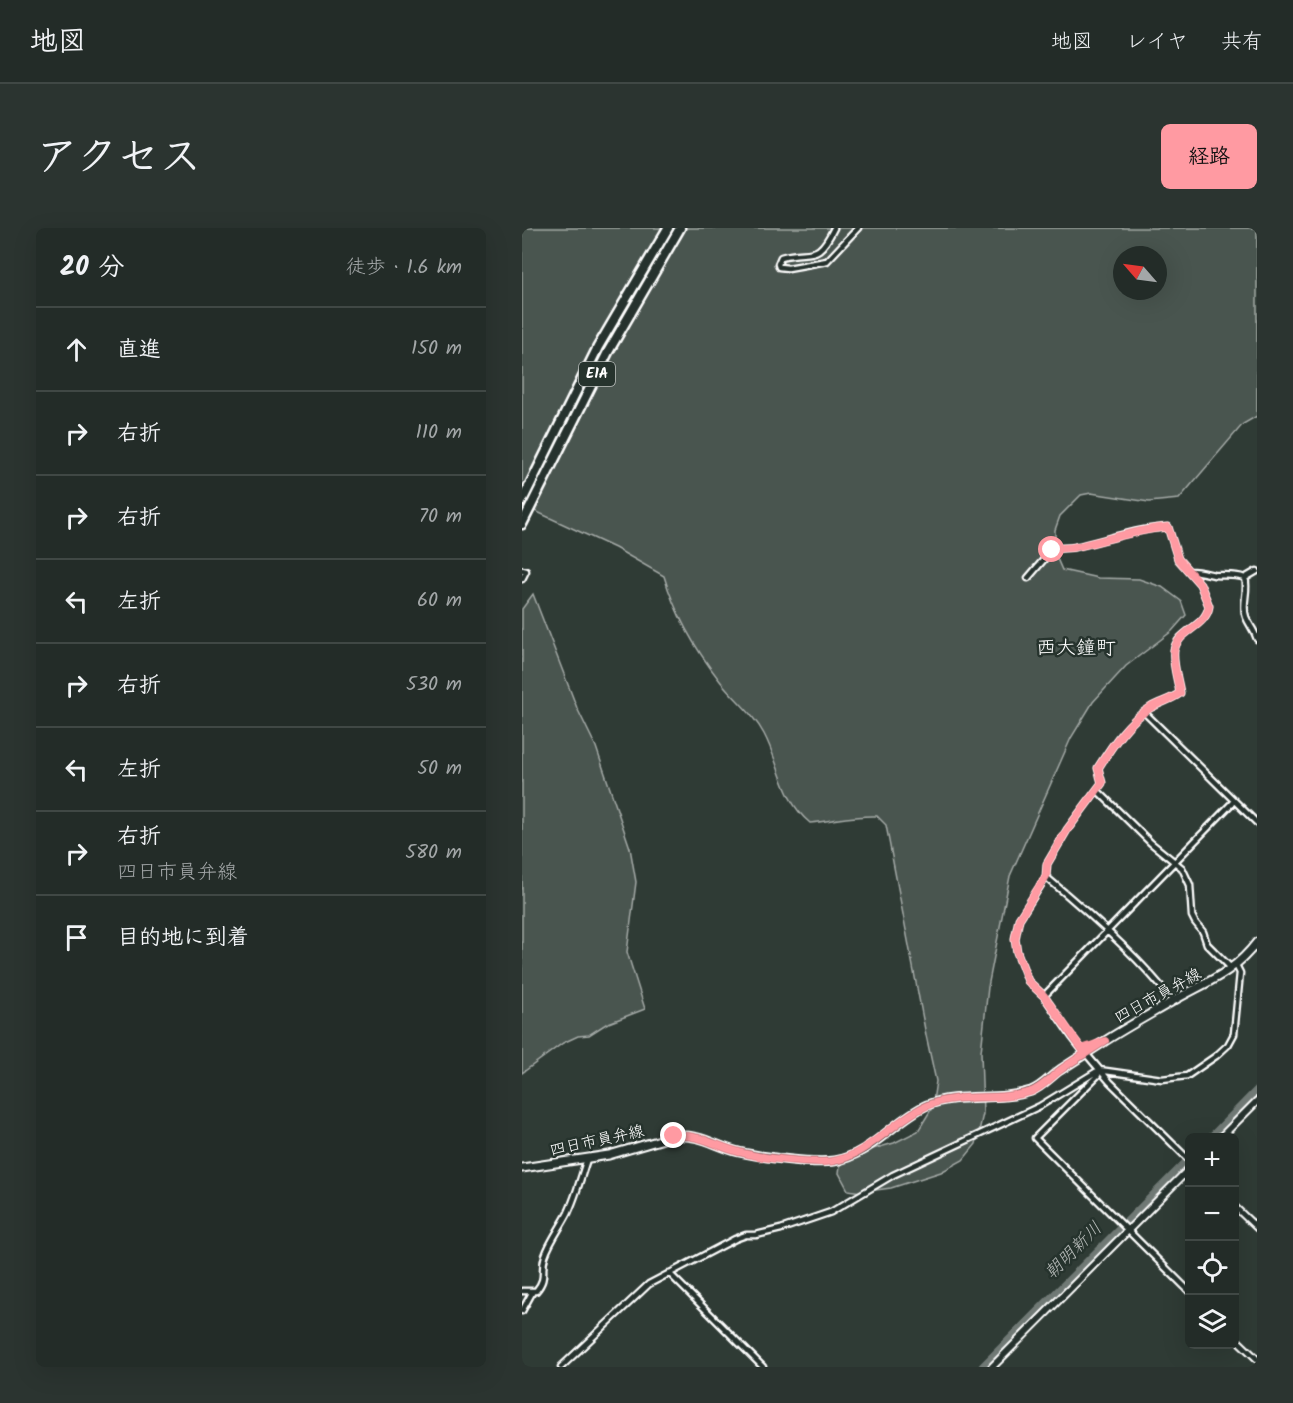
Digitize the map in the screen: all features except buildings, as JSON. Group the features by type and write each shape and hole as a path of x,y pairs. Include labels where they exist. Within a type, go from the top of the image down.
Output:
{"highway":[{"name":"E1A","path":"522,501 598,347 668,228"},
{"name":"E1A","path":"522,524 608,352 680,228"}],"main road":[{"name":"四日市員弁線","path":"522,1168 587,1159 674,1136 687,1135 718,1143 737,1152 820,1162 834,1161 853,1155 876,1141 913,1112 929,1104 1017,1094 1036,1089 1105,1041 1173,1001 1212,982 1247,956 1257,942"}],"street":[{"path":"834,228 821,249 812,254 781,257 779,267 788,268 827,261 837,253 858,228"},
{"path":"1028,578 1052,550 1071,548 1147,529 1168,527 1178,559 1200,584 1209,606 1205,617 1179,639 1175,648 1174,657 1180,693 1144,712 1118,737 1098,768 1102,783 1067,830 1047,864 1046,876 1019,919 1015,939 1026,977 1044,996 1083,1050 1105,1041"},
{"path":"522,570 526,571 522,579"},
{"path":"1190,573 1202,571 1215,575 1234,574 1245,578"},
{"path":"1245,578 1257,571"},
{"path":"1245,578 1245,614 1255,630 1257,639"},
{"path":"1144,712 1257,823"},
{"path":"561,1367 649,1284 746,1235 781,1229 831,1212 893,1175 1040,1106 1099,1070 1162,1079 1187,1076 1228,1045 1234,1034 1240,973 1207,944 1192,916 1190,885 1182,868 1150,843 1097,790"},
{"path":"1044,996 1234,801"},
{"path":"1046,876 1106,931 1173,1001"},
{"path":"1088,1056 1099,1070 1185,1156"},
{"path":"1099,1070 1098,1076 1035,1138 1185,1287"},
{"path":"1224,1133 1257,1101"},
{"path":"522,1291 536,1291 542,1284 545,1255 570,1207 587,1159"},
{"path":"992,1367 1125,1227 1185,1173"},
{"path":"1239,1211 1257,1228"},
{"path":"669,1274 763,1367"},
{"path":"522,1311 533,1291"},
{"path":"1239,1342 1257,1359"}],"shaded area":[{"path":"522,228 1257,228 1257,416 1243,424 1179,499 1149,502 1091,493 1081,495 1060,516 1055,530 1055,554 1062,570 1098,578 1139,579 1162,587 1181,601 1186,615 1172,631 1126,666 1093,702 1071,738 1010,876 988,987 981,1052 983,1114 976,1144 963,1160 941,1172 891,1188 861,1192 848,1190 839,1173 841,1158 894,1143 918,1131 932,1108 936,1081 886,825 877,816 810,823 801,814 787,793 760,726 720,681 703,657 680,618 664,576 615,548 522,505"},
{"path":"533,594 577,708 596,747 630,848 636,882 627,952 645,1009 606,1024 589,1035 578,1036 563,1043 522,1073 522,609"}],"waterway":[{"name":"朝明新川","path":"1216,1133 1257,1091"},
{"name":"朝明新川","path":"983,1367 1185,1164"}],"district":[{"name":"西大鐘町","path":"1076,649"}],"route":[{"path":"674,1136 697,1137 737,1152 762,1156 820,1162 834,1161 853,1155 876,1141 913,1112 929,1104 1017,1094 1036,1089 1105,1041 1082,1049 1072,1037 1044,996 1028,981 1017,952 1016,930 1019,919 1046,876 1047,864 1067,830 1102,783 1102,777 1097,771 1111,747 1144,712 1180,693 1174,657 1175,648 1179,639 1205,617 1209,606 1200,584 1178,559 1168,527 1147,529 1071,548 1052,550"}]}
